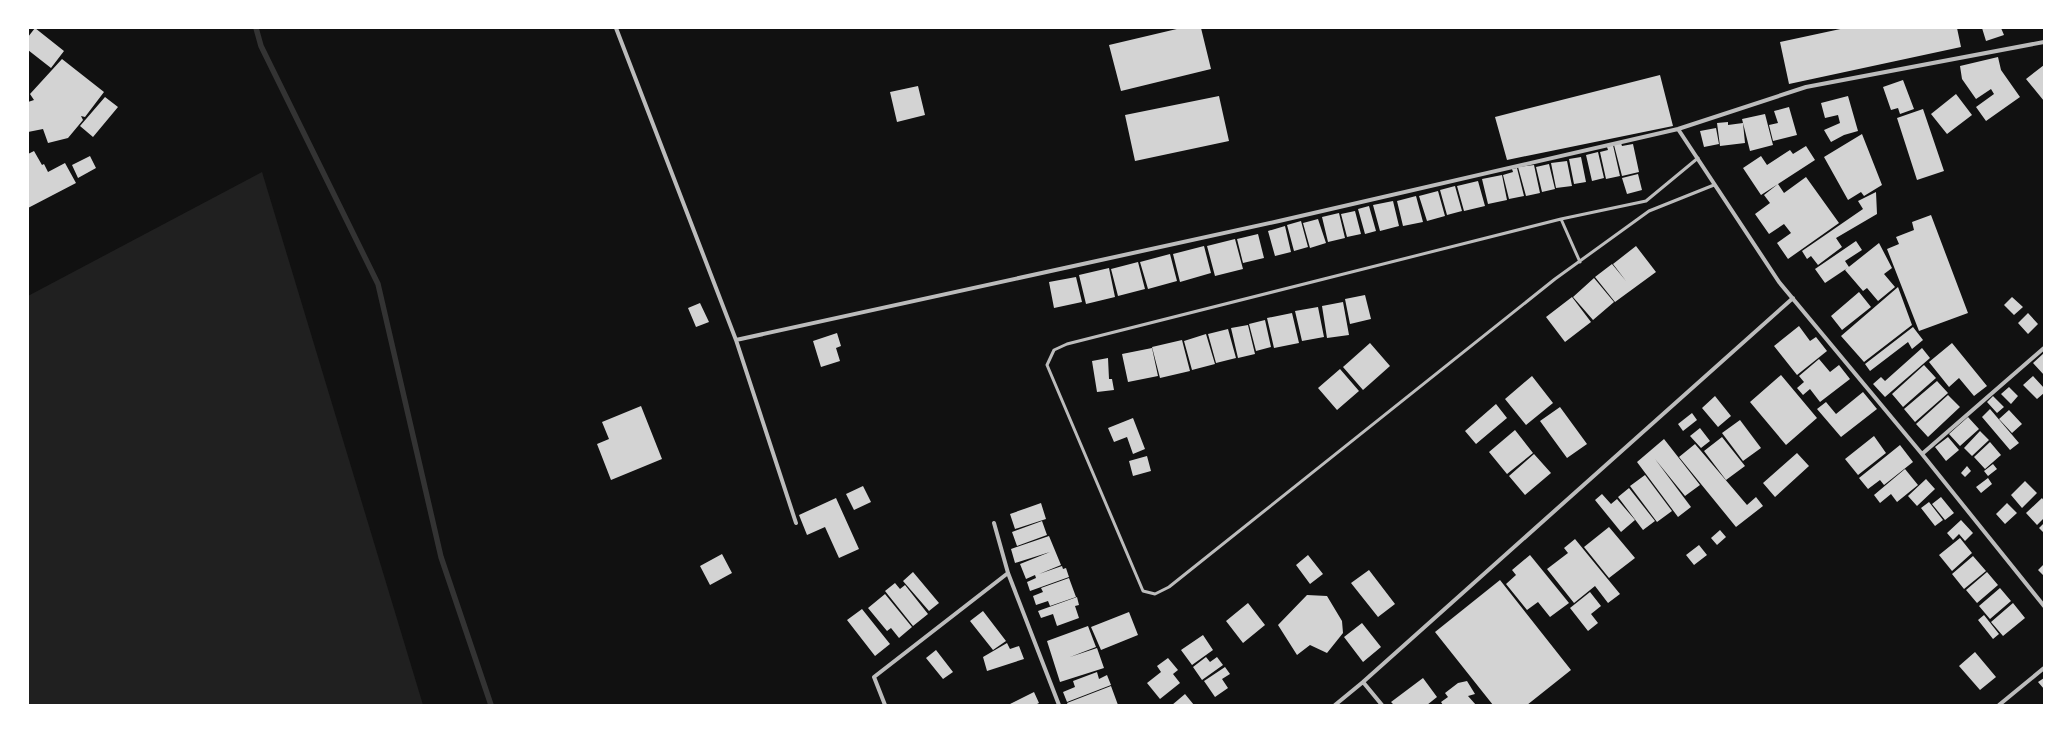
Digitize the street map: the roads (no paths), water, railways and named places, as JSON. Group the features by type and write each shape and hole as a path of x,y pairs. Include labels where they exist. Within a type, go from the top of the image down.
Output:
{"street":[{"path":"616,28 736,340 796,523"},
{"path":"736,340 1286,219 1678,129 1806,86 2044,42"},
{"path":"1678,129 1779,282 1922,454 2044,606"},
{"path":"1335,705 1363,682 1793,298"},
{"path":"1922,454 2044,348"},
{"path":"994,523 1008,573 1058,705"},
{"path":"885,705 874,677 1008,573"},
{"path":"1999,705 2044,668"},
{"path":"1363,682 1382,705"}],"lane":[{"path":"1698,158 1646,202 1561,219 1068,344 1054,350 1047,366 1143,591 1155,594 1169,587 1542,289 1649,211 1714,185"},
{"path":"1646,202 1649,211"},
{"path":"1561,219 1580,262"}],"waterway":[{"path":"256,28 261,46 378,284 441,557 491,705"}]}
